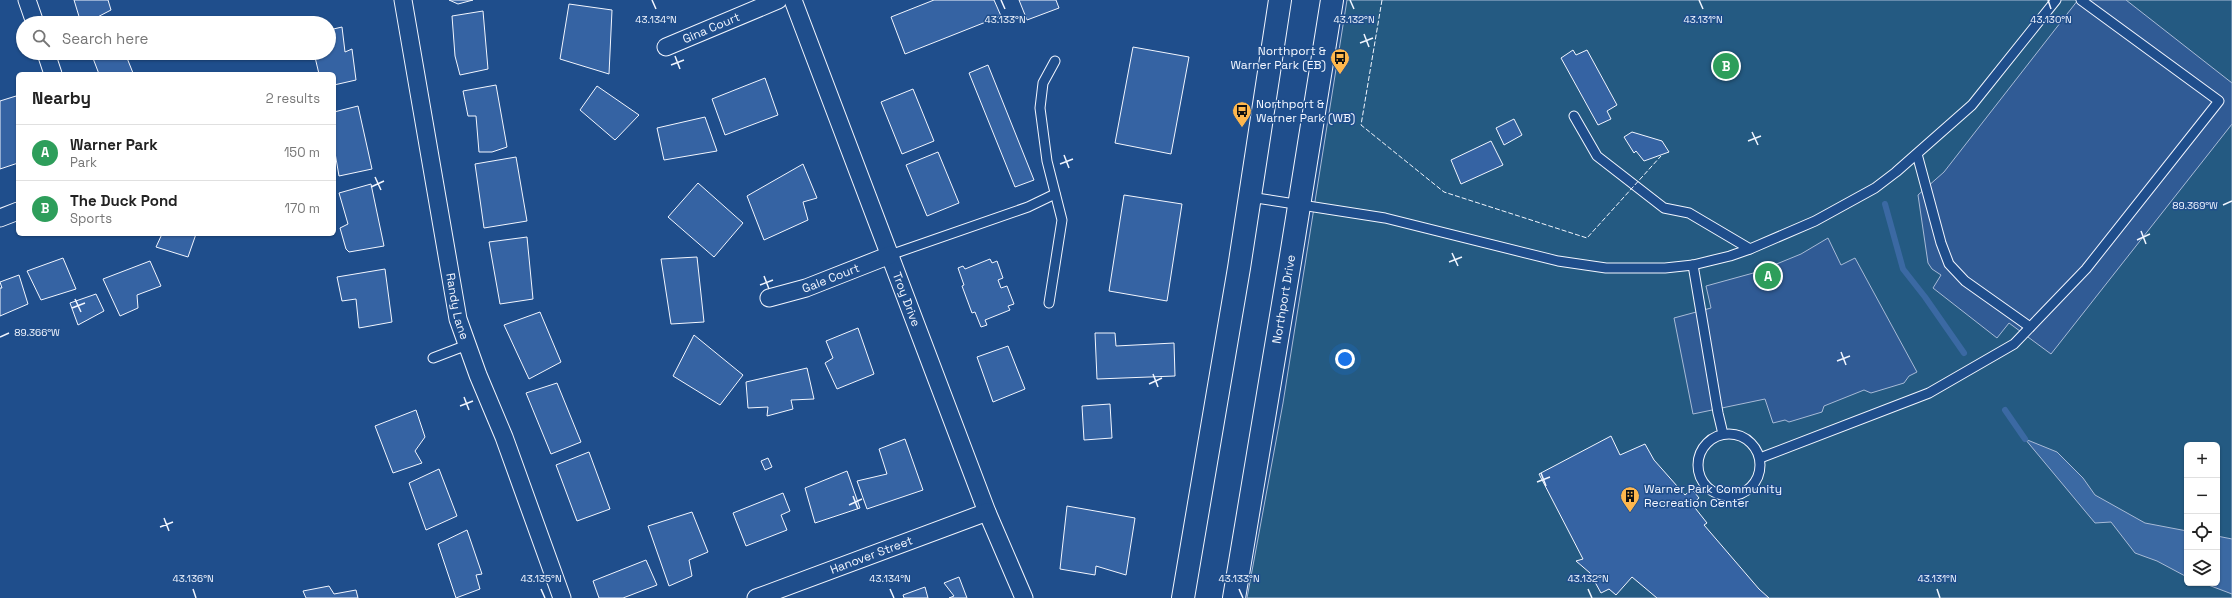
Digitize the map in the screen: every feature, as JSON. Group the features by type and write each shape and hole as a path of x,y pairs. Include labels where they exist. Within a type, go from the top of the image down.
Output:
{"main road":[{"path":"1183,598 1239,268 1248,197 1280,0"},
{"name":"Northport Drive","path":"1234,598 1300,204 1332,0"}],"street":[{"path":"27,0 33,16"},
{"name":"Randy Lane","path":"403,0 458,319 478,375 504,437 562,598"},
{"name":"Gina Court","path":"666,47 778,0"},
{"name":"Troy Drive","path":"792,0 987,512 1024,598"},
{"path":"48,60 52,72"},
{"path":"0,218 16,212"},
{"name":"Gale Court","path":"770,298 806,288 890,256"},
{"name":"Hanover Street","path":"756,598 987,512"}],"lane":[{"path":"1248,197 1385,218 1558,261 1606,268 1636,270 1694,265 1750,250 1815,221 1875,188 1917,154 1972,105 2056,0"},
{"path":"1760,458 1929,393 2014,344 2086,269 2219,101 2080,0"},
{"path":"1049,303 1062,220 1043,137 1040,108 1043,83 1055,61"},
{"path":"1574,116 1598,156 1664,208 1689,213 1750,250"},
{"path":"1917,154 1941,243 1949,264 1965,281 2030,327"},
{"path":"890,256 1028,206 1055,194"},
{"path":"1694,265 1718,413 1723,434"},
{"path":"433,358 467,345"},
{"path":"1723,434 1739,435 1746,439 1752,444 1760,458 1758,479 1751,488 1743,494 1732,497 1722,496 1712,492 1704,484 1699,475 1697,464 1699,454 1705,445 1713,438 1723,434"}],"shaded area":[{"path":"1347,0 2232,0 2232,598 1247,598 1283,403"},
{"path":"2078,0 2126,0 2232,83 2232,124 2051,354 2009,323 1997,338 1933,288 1941,275 1932,269 1928,263 1918,195 1944,172"},
{"path":"1828,238 1841,265 1855,258 1917,372 1909,376 1904,383 1871,393 1864,390 1824,406 1822,412 1789,422 1785,420 1773,423 1765,399 1693,414 1674,318 1711,308 1706,286 1757,272 1801,254"},
{"path":"2025,439 2057,452 2083,478 2095,495 2145,523 2184,530 2184,575 2157,561 2135,553 2111,522 2095,523"},
{"path":"2220,537 2232,539 2232,594 2211,586 2220,586"}],"building":[{"path":"74,0 108,0 111,10 99,16 79,16"},
{"path":"449,0 473,0 458,4"},
{"path":"934,0 994,0 1001,16 905,54 891,17"},
{"path":"1019,0 1056,0 1059,8 1027,20"},
{"path":"569,4 612,10 609,74 560,59"},
{"path":"483,11 488,69 460,75 455,56 452,16"},
{"path":"342,27 345,52 352,49 356,80 336,85 336,72 319,72 316,60 336,60 336,28"},
{"path":"1133,47 1189,57 1171,154 1115,143"},
{"path":"1573,50 1576,55 1587,50 1617,105 1607,111 1611,119 1598,125 1561,58"},
{"path":"94,60 128,60 133,72 98,72"},
{"path":"988,65 1034,180 1015,187 969,73"},
{"path":"765,78 778,115 725,135 712,99"},
{"path":"496,85 507,147 492,152 479,152 476,116 468,116 463,91"},
{"path":"597,86 639,115 615,140 580,110"},
{"path":"913,89 934,141 902,154 881,102"},
{"path":"16,96 16,164 0,169 0,101"},
{"path":"358,106 372,169 339,176 336,159 336,112"},
{"path":"705,117 717,151 664,160 657,128"},
{"path":"1514,119 1522,135 1504,145 1496,128"},
{"path":"1632,132 1662,141 1669,152 1644,161 1636,151 1634,153 1624,137"},
{"path":"1491,141 1503,165 1461,184 1451,160"},
{"path":"938,152 959,203 927,216 906,165"},
{"path":"516,157 527,221 484,228 475,164"},
{"path":"803,164 817,198 803,202 808,220 764,240 747,196"},
{"path":"698,183 743,223 714,257 668,217"},
{"path":"371,184 384,246 349,252 346,249 340,228 348,224 339,193"},
{"path":"1124,195 1182,204 1167,301 1109,291"},
{"path":"161,236 195,236 188,257 156,247"},
{"path":"527,237 533,299 500,304 489,242"},
{"path":"697,257 704,322 671,324 661,259"},
{"path":"63,258 76,289 41,300 27,271"},
{"path":"990,259 992,263 997,261 1003,278 998,280 1001,288 1007,286 1014,304 1008,306 1010,310 985,320 987,325 981,327 975,312 972,313 962,286 964,285 958,268 963,266 965,269"},
{"path":"150,261 161,286 137,295 138,308 120,316 103,279"},
{"path":"385,269 392,322 359,328 356,299 342,301 337,277"},
{"path":"19,275 28,304 0,316 0,288 2,288 0,282"},
{"path":"96,294 104,311 78,325 70,303"},
{"path":"540,312 561,362 529,379 504,325"},
{"path":"858,328 874,374 837,389 825,363 833,358 826,341"},
{"path":"1095,333 1115,333 1116,346 1174,343 1175,376 1097,379"},
{"path":"694,335 743,375 720,405 673,376"},
{"path":"1008,346 1025,389 993,402 977,357"},
{"path":"807,368 814,399 791,400 793,409 767,416 768,407 748,408 746,382"},
{"path":"557,383 581,442 551,454 526,393"},
{"path":"1110,404 1112,438 1084,440 1082,406"},
{"path":"416,410 425,437 415,451 422,463 393,473 375,426"},
{"name":"Warner Park Community Recreation Center","path":"1611,436 1620,455 1645,444 1654,460 1685,495 1692,489 1699,498 1692,504 1707,523 1704,525 1759,589 1769,598 1657,598 1632,577 1616,595 1609,589 1601,593 1590,573 1576,561 1583,559 1539,474"},
{"path":"905,439 923,490 867,509 857,481 887,474 879,449"},
{"path":"589,452 610,509 577,521 556,465"},
{"path":"768,458 772,467 765,470 761,461"},
{"path":"439,469 457,516 426,530 409,483"},
{"path":"847,471 860,508 815,523 805,488"},
{"path":"783,493 790,511 781,515 787,530 746,546 733,513"},
{"path":"1067,506 1135,518 1126,575 1096,566 1095,575 1060,569"},
{"path":"692,512 708,552 689,560 692,576 669,586 648,526"},
{"path":"467,530 482,574 476,575 480,589 456,598 438,544"},
{"path":"646,560 657,585 623,598 599,598 593,581"},
{"path":"959,577 967,598 949,598 954,596 944,583"},
{"path":"329,586 334,594 356,590 358,598 306,598 303,591"},
{"path":"925,587 928,598 904,598 903,595"}],"waterway":[{"path":"1885,204 1903,269 1925,297 1964,353"},
{"path":"2005,410 2025,439"}],"fence":[{"path":"1382,0 1361,125 1444,192 1587,238 1661,156"}],"place":[{"name":"The Duck Pond","path":"1726,66"},
{"name":"Northport & Warner Park (EB)","path":"1340,75"},
{"name":"Northport & Warner Park (WB)","path":"1242,128"},
{"name":"Warner Park","path":"1768,276"},
{"name":"Warner Park Community Recreation Center","path":"1630,513"}]}
